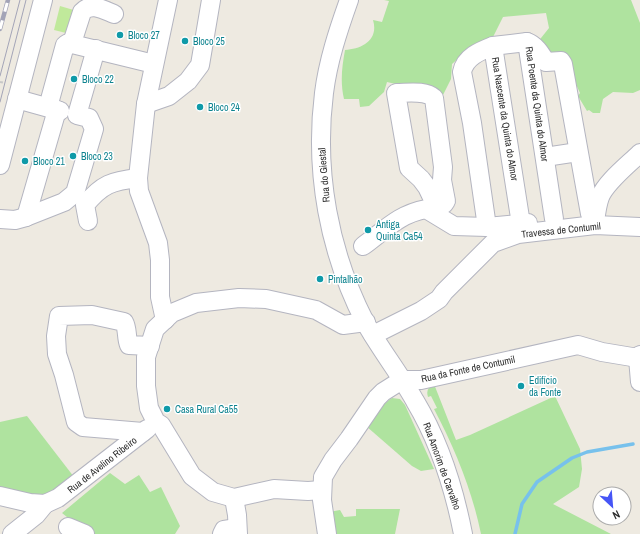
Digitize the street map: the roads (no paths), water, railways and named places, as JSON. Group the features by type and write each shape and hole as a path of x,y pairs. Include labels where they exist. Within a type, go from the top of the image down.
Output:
{"street":[{"path":"0,166 11,102 43,0"},
{"path":"165,320 160,297 160,260 158,243 139,191 138,178 146,104 168,0"},
{"name":"Rua do Giestal","path":"349,0 333,46 324,93 320,154 325,200 337,254 348,288 369,329"},
{"path":"146,104 169,96 188,81 200,65 207,1"},
{"path":"72,43 82,12 85,8 96,8 114,14"},
{"path":"493,46 527,42"},
{"name":"Rua Poente da Quinta do Almor","path":"527,42 535,47 546,62 561,61 563,64 578,152 594,217"},
{"name":"Rua Poente da Quinta do Almor","path":"527,42 554,219"},
{"path":"26,217 53,109 65,45 72,43 154,64"},
{"name":"Rua Nascente da Quinta do Almor","path":"487,227 472,123 462,72 467,61 481,51 493,46 521,224"},
{"path":"78,116 96,49"},
{"path":"363,246 387,226 403,216 426,209 435,209 444,204 446,201 442,180 443,166 434,98 430,94 396,93 409,168 427,187 435,209 454,226 487,227 554,219 594,217 600,196 608,185 640,154"},
{"path":"0,219 15,220 26,217 64,202 75,194 94,129 89,118 53,109 11,102"},
{"path":"545,157 578,152"},
{"path":"88,221 85,205 99,190 116,181 138,178"},
{"name":"Travessa de Contumil","path":"369,329 421,312 439,299 444,292 493,243 518,234 594,217 640,227"},
{"path":"149,427 149,408 146,386 146,357 155,329 172,313 196,304 239,298 266,299 316,310 343,324 369,329 402,380 383,392 377,398 333,460 323,477 322,490 327,534"},
{"path":"150,346 129,345 124,322 92,315 59,316 56,336 57,354 76,422 83,427 149,427 161,425 192,476 213,492 234,498 274,489 308,491 322,490"},
{"name":"Rua da Fonte de Contumil","path":"402,380 421,380 578,345 602,352 639,356"},
{"path":"639,356 640,382"},
{"name":"Rua Amorim de Carvalho","path":"402,380 419,407 434,437 453,491 464,534"},
{"name":"Rua de Avelino Ribeiro","path":"45,504 58,498 74,487 149,427"},
{"path":"0,496 30,503 45,504"},
{"path":"232,532 237,515 234,498"},
{"path":"12,534 36,515 45,504"},
{"path":"68,527 85,534"}],"waterway":[{"path":"515,534 522,504 537,482 572,458 587,452 633,444"}],"tram line":[{"path":"0,76 20,0"},
{"path":"0,102 26,0"}],"railway":[{"path":"0,29 8,0"}],"place":[{"name":"Bloco 27","path":"120,35"},
{"name":"Bloco 25","path":"185,41"},
{"name":"Bloco 22","path":"74,79"},
{"name":"Bloco 24","path":"200,107"},
{"name":"Bloco 23","path":"73,156"},
{"name":"Bloco 21","path":"25,161"},
{"name":"Antiga Quinta Ca54","path":"368,230"},
{"name":"Pintalhão","path":"320,279"},
{"name":"Edifício da Fonte","path":"521,386"},
{"name":"Casa Rural Ca55","path":"167,409"}]}
